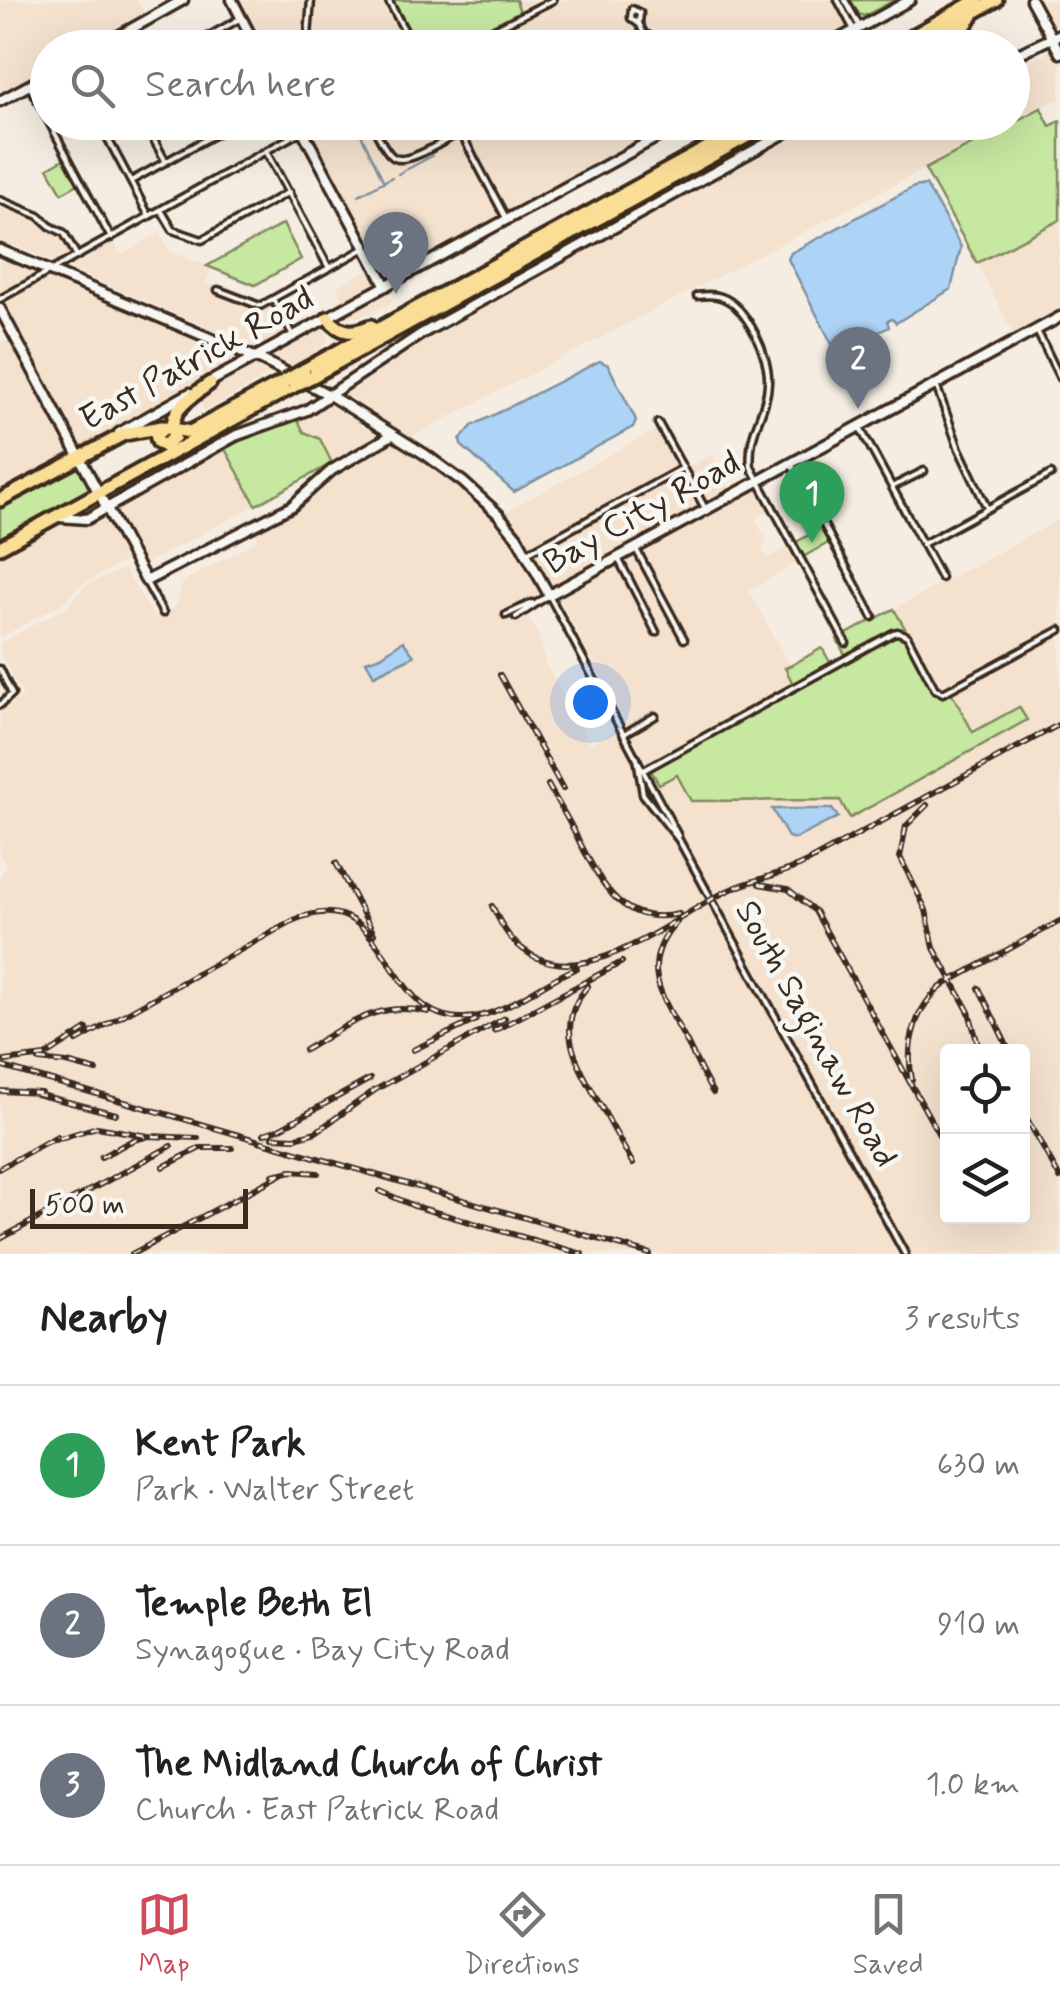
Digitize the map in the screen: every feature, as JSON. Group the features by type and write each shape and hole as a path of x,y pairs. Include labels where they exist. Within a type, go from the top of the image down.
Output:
{"highway":[{"path":"923,30 977,0"},
{"path":"942,30 996,0"},
{"path":"963,30 966,22 996,0"},
{"path":"0,547 148,467 483,272 721,140"},
{"path":"309,373 741,140"},
{"path":"328,318 344,331 360,331 483,272"},
{"path":"425,331 431,316 454,298"},
{"path":"169,428 174,414 189,397 210,383"},
{"path":"93,448 135,431 169,428 192,432 290,384"},
{"path":"128,478 155,450 166,446 156,436 159,429 169,428"},
{"name":"East Patrick Road","path":"0,500 93,448"}],"street":[{"path":"129,30 183,0"},
{"path":"232,0 248,30"},
{"path":"309,30 312,0"},
{"path":"388,0 404,30"},
{"path":"488,30 553,0"},
{"path":"838,0 857,29"},
{"path":"845,0 857,29"},
{"path":"857,29 910,0"},
{"path":"1032,0 1056,36 1060,53"},
{"path":"220,30 242,18"},
{"path":"640,22 644,30"},
{"path":"1030,50 1056,36"},
{"path":"0,101 29,85"},
{"path":"58,140 111,238"},
{"path":"109,140 149,216"},
{"path":"154,140 166,162"},
{"path":"131,181 205,140"},
{"path":"0,299 282,140"},
{"path":"307,140 386,286"},
{"path":"381,140 388,152 400,160 445,140"},
{"path":"464,140 508,220"},
{"name":"East Patrick Road","path":"210,383 652,140"},
{"path":"54,517 83,520 235,436 299,414 425,331 772,140"},
{"path":"266,152 329,268"},
{"path":"161,210 173,230 202,240 289,192"},
{"path":"0,200 39,216 64,233 77,256"},
{"path":"218,290 256,307 365,248"},
{"name":"South Saginaw Road","path":"0,250 256,357 330,396 447,469 508,526 549,595 904,1254"},
{"path":"697,296 722,297 738,308 767,364 766,395 752,434 751,467 846,643"},
{"path":"273,299 294,337"},
{"path":"0,309 163,613"},
{"name":"Bay City Road","path":"516,616 1060,317"},
{"path":"1036,330 1060,378"},
{"path":"936,385 988,508"},
{"name":"East Patrick Road","path":"93,448 189,397"},
{"path":"658,423 706,510"},
{"path":"859,426 942,578"},
{"path":"146,581 292,506 332,470 392,435"},
{"path":"790,464 873,616"},
{"path":"526,554 683,468"},
{"path":"892,487 924,470"},
{"path":"923,544 1051,474"},
{"path":"635,548 684,640"},
{"path":"618,558 656,632"},
{"path":"506,616 536,602"},
{"path":"644,770 892,634 902,632 907,636 935,689 942,693 1060,630"},
{"path":"0,669 12,696 0,705"},
{"path":"624,734 656,716"},
{"name":"South Saginaw Road","path":"637,758 639,787 650,807 679,840"}],"shaded area":[{"path":"0,0 137,0 145,15 117,30 30,30 30,78 0,95"},
{"path":"235,0 901,0 847,30 251,30"},
{"path":"1036,0 1060,0 1060,23 1051,28"},
{"path":"1053,49 1060,61 1060,98 1030,114 1030,62"},
{"path":"310,140 645,140 386,280"},
{"path":"790,140 980,140 411,437 343,396 408,348"},
{"path":"0,203 39,218 46,227 62,234 75,253 57,263 0,240"},
{"path":"1059,219 1060,309 1014,335 977,263"},
{"path":"160,233 171,252 212,268 206,283 214,286 216,294 255,309 274,304 289,334 260,349 69,269 113,241 121,255"},
{"path":"0,257 16,264 39,273 0,295"},
{"path":"370,268 379,284 345,303 337,287"},
{"path":"49,277 242,361 81,450 3,303"},
{"path":"387,290 394,303 359,317 340,316"},
{"path":"322,324 329,341 315,353 291,367 271,354"},
{"path":"10,339 72,454 0,496 0,344"},
{"path":"254,364 273,373 205,411 197,396"},
{"path":"325,402 381,437 332,463 320,439 304,432 297,419"},
{"path":"659,428 679,466 531,546 505,512"},
{"path":"393,441 463,486 514,541 548,604 527,616 537,630 546,665 591,744 615,730 635,765 636,776 651,769 677,774 691,801 840,800 851,818 1026,719 1019,707 973,733 951,693 944,696 894,609 1060,519 1060,1254 0,1254 0,875 6,867 0,855 0,711 23,695 0,653 0,643 65,608 86,585 124,568 154,617 176,606 183,582 258,540 253,529 300,505 336,471"},
{"path":"225,449 256,505 143,565 113,509"},
{"path":"712,454 731,491 709,503 703,501 687,468"},
{"path":"680,471 702,508 553,590 550,587 532,553"},
{"path":"758,488 770,510 755,519 768,543 762,547 767,558 790,547 798,562 749,591 790,666 786,669 794,684 647,764 561,596"},
{"path":"104,515 128,559 0,638 0,550 61,519 86,523"}],"green space":[{"path":"393,0 516,0 521,15 484,30 410,30"},
{"path":"851,0 895,0 864,16"},
{"path":"1041,108 1050,126 1060,121 1060,220 977,263 925,169 980,140 1030,140 1030,114"},
{"path":"64,159 78,184 62,193 48,168"},
{"path":"283,224 301,259 255,285 207,266"},
{"path":"297,419 304,432 320,439 332,463 256,505 225,449 253,434"},
{"path":"77,462 93,491 0,544 0,503"},
{"path":"823,527 830,542 801,558 793,544"},
{"path":"894,609 943,695 951,692 973,732 1019,707 1027,720 850,818 840,800 691,801 677,775 659,784 647,764 793,684 785,668 822,648 830,662 845,655 837,639"}],"water":[{"path":"926,185 961,247 951,289 896,323 892,319 887,321 889,327 842,351 834,348 788,259 791,253 914,187"},
{"path":"600,361 608,365 636,420 633,427 514,492 461,445 460,440 472,426"},
{"path":"403,641 414,656 374,675 366,661"},
{"path":"772,809 832,809 838,817 795,839 788,837"}],"waterway":[{"path":"364,140 384,182"},
{"path":"398,174 432,156"},
{"path":"359,195 392,177"}],"railway":[{"path":"500,675 563,789"},
{"path":"492,906 512,939 536,957 563,964 591,961 649,937 727,891 807,862 1060,724"},
{"path":"548,785 596,872 616,899 642,914 679,914"},
{"path":"927,805 906,826 900,857 926,910 934,948 969,1012 978,1044"},
{"path":"336,863 374,934"},
{"path":"759,884 788,889 815,911 940,1137"},
{"path":"77,1041 294,920 326,913 350,918 368,934 416,998 437,1013 464,1018 493,1012 577,968"},
{"path":"912,1080 911,1040 926,1003 935,993 1060,921"},
{"path":"677,922 658,952 657,980 713,1093"},
{"path":"494,1031 622,962"},
{"path":"588,986 572,1015 572,1044 582,1072 633,1164"},
{"path":"979,988 1006,1044"},
{"path":"305,1050 378,1012 429,1012"},
{"path":"273,1137 295,1138 316,1132 375,1090 505,1018"},
{"path":"413,1050 476,1020"},
{"path":"5,1061 45,1056 87,1029"},
{"path":"39,1060 97,1071"},
{"path":"0,1066 650,1254"},
{"path":"264,1134 370,1079"},
{"path":"0,1091 41,1093"},
{"path":"36,1094 116,1114"},
{"path":"1030,1124 1060,1178"},
{"path":"44,1143 97,1127 148,1136 198,1138"},
{"path":"0,1168 57,1136"},
{"path":"101,1157 146,1137"},
{"path":"0,1239 171,1146"},
{"path":"163,1167 200,1148 232,1148"},
{"path":"273,1175 292,1171 318,1173"},
{"path":"132,1254 284,1173"},
{"path":"380,1191 414,1206 582,1254"}],"place":[{"name":"The Midland Church of Christ","path":"396,294"},
{"name":"Temple Beth El","path":"858,409"},
{"name":"Kent Park","path":"812,543"}]}
